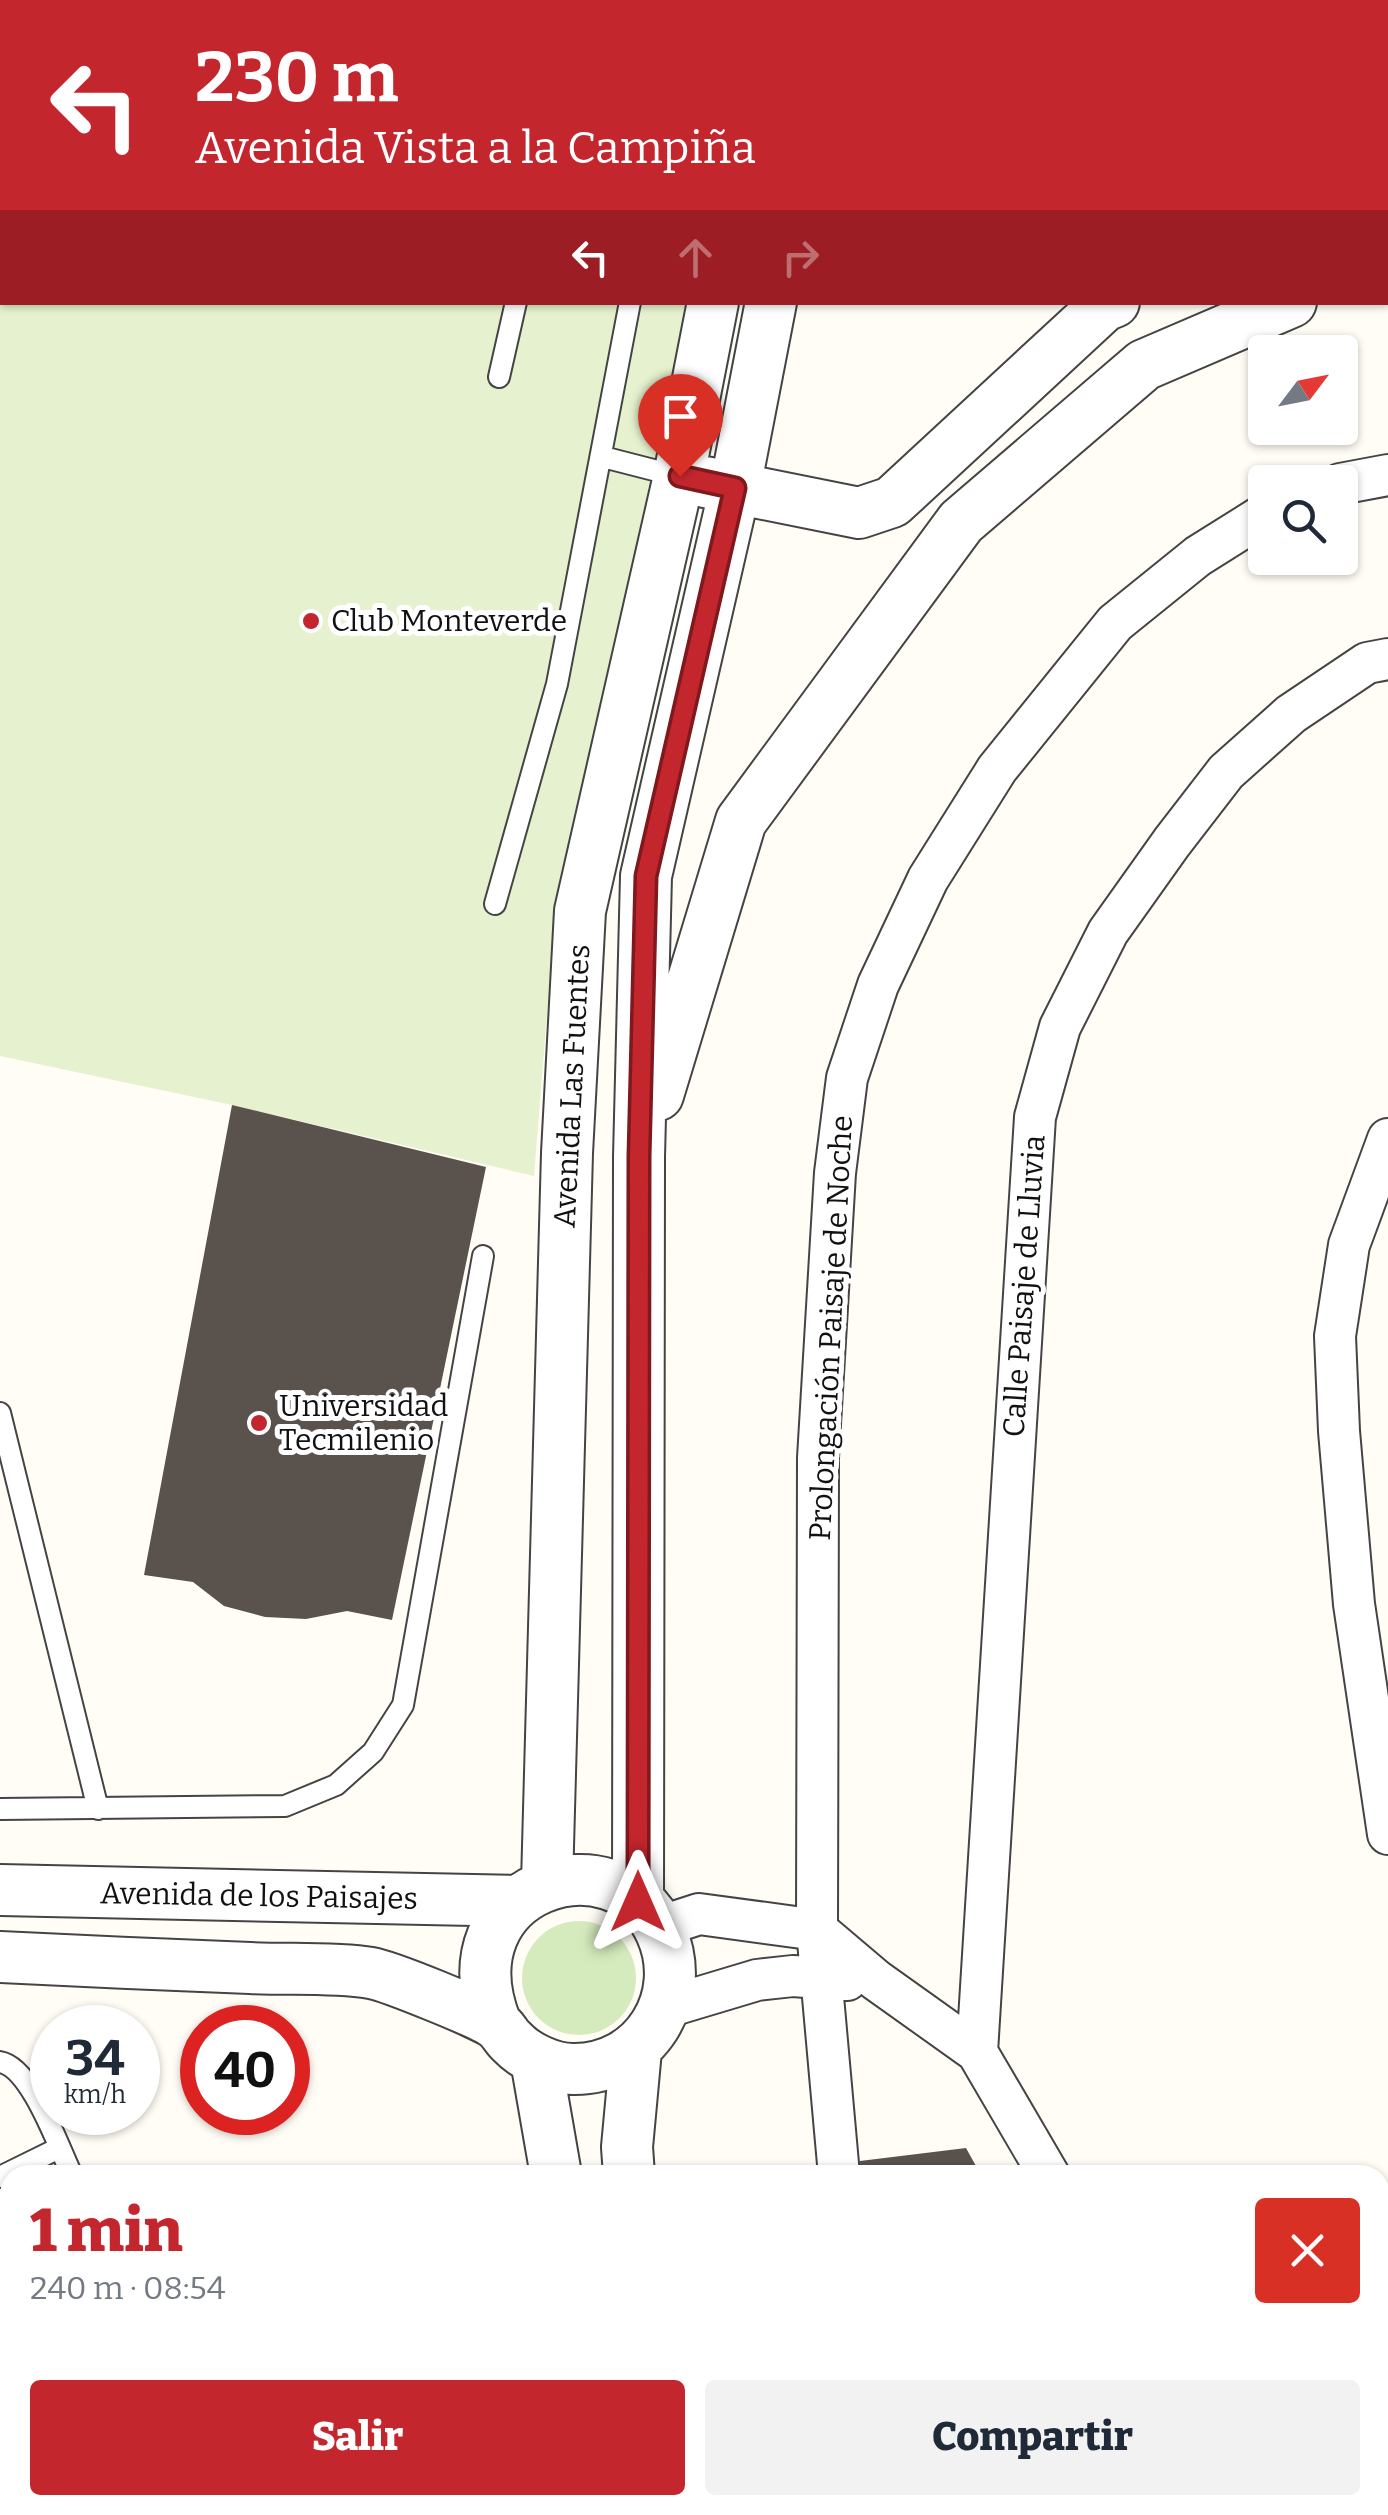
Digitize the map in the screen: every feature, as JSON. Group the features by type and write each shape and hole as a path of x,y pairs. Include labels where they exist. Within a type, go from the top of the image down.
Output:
{"street":[{"name":"Avenida Las Fuentes","path":"532,1892 580,910 680,476 712,305"},
{"path":"771,305 735,488 646,876 639,1157 648,1915 669,1953 672,1980 667,2007 636,2050 605,2066 570,2070 536,2060 514,2045 496,2024 486,1998 483,1972 488,1945 500,1921 532,1892 596,1882 648,1915 699,1914 816,1930 876,1980 977,2052 1043,2165"},
{"path":"680,476 858,513 892,502 1106,305"},
{"path":"639,1157 740,821 961,522 1144,365 1284,305"},
{"path":"1358,481 1388,475"},
{"name":"Prolongación Paisaje de Noche","path":"837,2165 816,1930 818,1458 834,1174 847,1078 878,985 928,879 996,769 1116,624 1198,556 1248,525"},
{"name":"Calle Paisaje de Lluvia","path":"977,2052 1035,1117 1060,1026 1108,932 1226,772 1291,714 1367,663 1388,660"},
{"path":"1388,1139 1349,1245 1335,1336 1354,1604 1388,1834"},
{"name":"Avenida de los Paisajes","path":"0,1890 532,1892"},
{"path":"0,1958 374,1973 496,2024"},
{"path":"667,2007 756,1980 793,1976 876,1980"},
{"path":"628,2165 636,2050"},
{"path":"536,2060 554,2165"}],"lane":[{"path":"498,378 515,305"},
{"path":"495,904 557,684 629,305"},
{"path":"603,456 680,476"},
{"path":"0,1809 285,1806 336,1785 372,1752 403,1704 483,1256"},
{"path":"0,1413 98,1810"},
{"path":"0,2062 13,2064 25,2078 67,2165"},
{"path":"24,2165 59,2148"}],"green space":[{"name":"Club Monteverde","path":"0,305 689,305 553,940 534,1176 232,1105 0,1056"},
{"path":"579,1921 601,1925 620,1937 632,1956 636,1978 632,2000 620,2019 601,2031 579,2035 557,2031 538,2019 526,2000 522,1978 526,1956 538,1937 557,1925"}],"building":[{"path":"232,1105 486,1167 392,1620 347,1611 306,1619 265,1617 224,1606 193,1582 144,1575"},
{"path":"966,2148 975,2165 860,2165 860,2161"}],"place":[{"name":"Club Monteverde","path":"311,621"},
{"name":"Universidad Tecmilenio","path":"259,1423"}],"route":[{"path":"638,1902 639,1157 646,876 735,488 680,476"}]}
